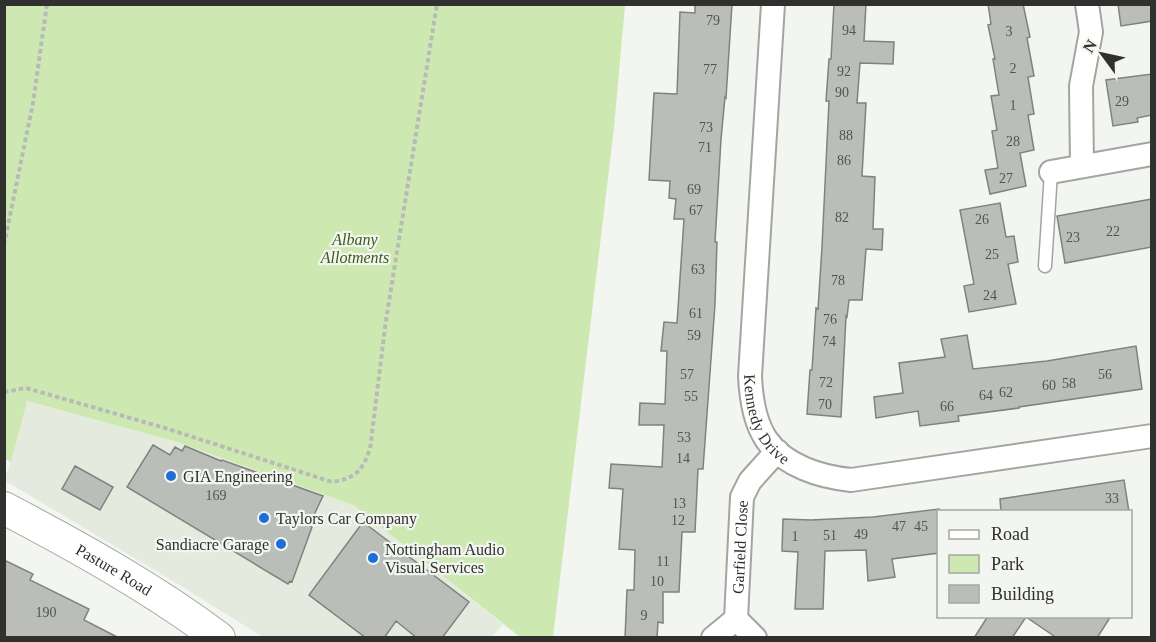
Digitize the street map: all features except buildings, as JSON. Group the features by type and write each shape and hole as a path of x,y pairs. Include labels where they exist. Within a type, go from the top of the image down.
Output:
{"main road":[{"name":"Pasture Road","path":"4,508 80,548 219,638"}],"street":[{"name":"Kennedy Drive","path":"773,4 750,376 753,406 767,440 787,459 810,471 824,476 851,480 1152,436"},
{"path":"1082,166 1081,86 1091,32 1087,4"},
{"path":"1051,172 1152,154"},
{"name":"Garfield Close","path":"736,619 742,497 750,481 777,451"},
{"path":"713,638 736,619 755,638"}],"lane":[{"path":"1045,266 1051,172"}],"path":[{"path":"4,245 33,103 47,4"},
{"path":"4,392 26,388 165,428 332,482 355,476 364,464 370,449 386,320 437,4"}],"shaded area":[{"path":"26,401 177,442 353,505 503,624 492,637 263,637 4,480 11,462"}],"green space":[{"name":"Albany Allotments","path":"4,5 625,5 614,128 553,637 520,637 353,505 177,442 27,401 11,462 5,459"}],"place":[{"name":"GIA Engineering","path":"171,476"},
{"name":"Taylors Car Company","path":"264,518"},
{"name":"Sandiacre Garage","path":"281,544"},
{"name":"Nottingham Audio Visual Services","path":"373,558"}]}
